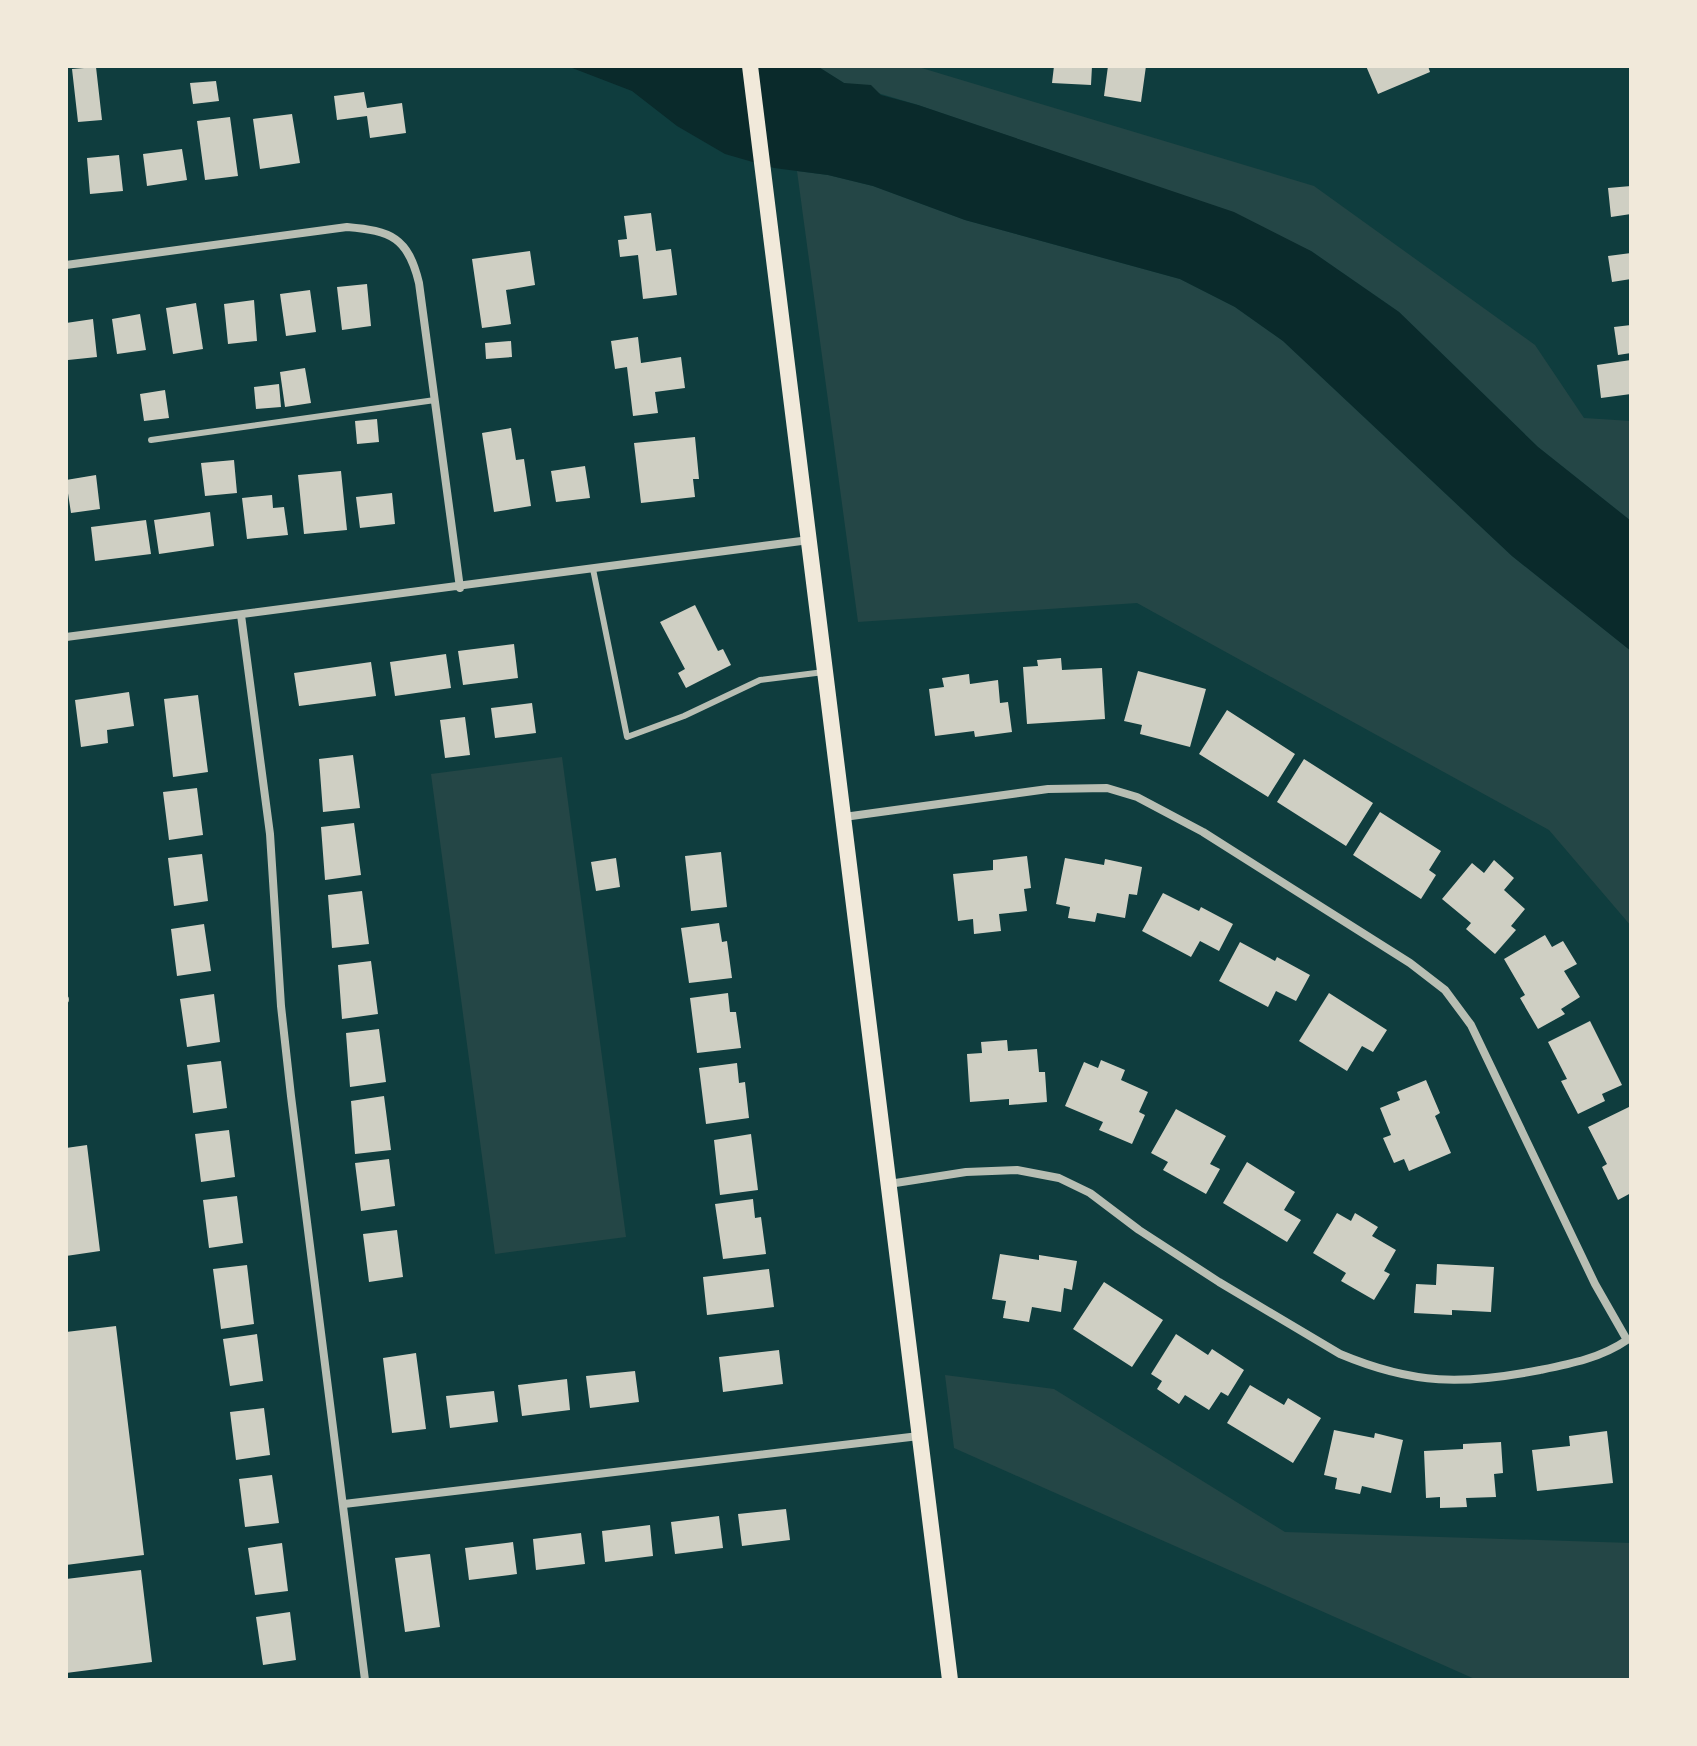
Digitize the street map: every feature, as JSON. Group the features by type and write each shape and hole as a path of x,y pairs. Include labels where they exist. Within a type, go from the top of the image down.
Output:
{"main road":[{"path":"750,66 950,1680"}],"street":[{"path":"66,265 347,227 375,229 400,241 413,259 419,283 460,588"},
{"path":"66,637 460,588 809,540"},
{"path":"241,615 270,834 281,1006 291,1096 365,1680"},
{"path":"844,817 1048,789 1107,788 1137,797 1203,832 1410,963 1445,990 1471,1025 1595,1284 1627,1340 1611,1351 1514,1376 1456,1382 1431,1380 1361,1363 1340,1354 1219,1282 1139,1230 1090,1193 1059,1178 1017,1170 966,1172 889,1184"},
{"path":"344,1504 919,1436"}],"lane":[{"path":"151,440 435,400"},
{"path":"593,569 627,737 684,716 760,680 826,672"}],"shaded area":[{"path":"567,66 817,66 844,83 871,85 881,95 1234,212 1311,251 1399,312 1538,447 1631,521 1631,651 1512,556 1283,341 1235,307 1180,279 965,220 873,186 828,175 774,168 725,154 677,126 632,91"},
{"path":"817,66 915,66 1314,186 1535,345 1584,418 1631,421 1631,521 1538,447 1399,312 1311,251 1123,175 844,83"},
{"path":"797,171 873,186 965,220 1180,279 1235,307 1283,341 1512,556 1631,651 1631,926 1549,830 1137,603 858,622"},
{"path":"562,757 626,1237 495,1254 431,774"},
{"path":"945,1375 1054,1389 1285,1532 1631,1543 1631,1680 1477,1680 954,1448"}],"building":[{"path":"1054,66 1092,66 1091,85 1052,83"},
{"path":"1108,66 1146,66 1141,102 1104,96"},
{"path":"1366,66 1428,66 1430,72 1378,94"},
{"path":"96,67 102,120 78,122 72,69"},
{"path":"216,81 219,101 193,104 190,83"},
{"path":"364,92 367,108 402,103 406,133 370,138 367,116 337,120 334,96"},
{"path":"292,114 300,163 260,169 253,119"},
{"path":"230,117 238,176 205,180 197,121"},
{"path":"182,149 187,180 147,186 143,154"},
{"path":"119,155 123,191 90,194 87,158"},
{"path":"1631,186 1631,214 1611,217 1608,188"},
{"path":"651,213 656,251 671,249 677,295 643,299 638,255 620,257 618,240 627,239 624,216"},
{"path":"530,251 535,285 506,290 511,324 482,328 472,259"},
{"path":"1631,253 1631,279 1612,282 1608,256"},
{"path":"367,284 371,326 342,330 337,287"},
{"path":"310,290 316,332 286,336 280,294"},
{"path":"254,300 257,341 228,344 224,304"},
{"path":"196,303 203,349 173,354 166,308"},
{"path":"140,314 146,350 117,354 112,319"},
{"path":"93,319 97,357 68,360 66,323"},
{"path":"1631,325 1631,353 1618,355 1614,327"},
{"path":"638,337 641,363 681,357 685,388 655,392 658,413 633,416 627,367 615,369 611,341"},
{"path":"511,341 512,357 486,359 485,343"},
{"path":"1631,360 1631,394 1601,398 1597,365"},
{"path":"305,368 311,403 285,407 280,372"},
{"path":"279,384 281,407 256,409 254,387"},
{"path":"165,390 169,418 144,421 140,394"},
{"path":"377,419 379,442 357,444 355,421"},
{"path":"511,428 516,460 524,459 531,506 494,512 482,433"},
{"path":"695,437 699,479 693,479 695,497 641,503 634,443"},
{"path":"234,460 237,493 205,496 201,463"},
{"path":"585,466 590,498 556,502 551,471"},
{"path":"341,471 347,530 304,534 298,475"},
{"path":"96,475 100,509 71,513 66,480"},
{"path":"392,493 395,524 360,528 356,497"},
{"path":"272,495 273,508 284,507 288,535 247,539 242,498"},
{"path":"210,512 214,546 159,554 154,520"},
{"path":"146,520 151,554 95,561 91,527"},
{"path":"695,605 718,651 723,649 731,665 686,688 678,673 685,669 660,622"},
{"path":"514,644 518,678 463,685 458,651"},
{"path":"446,654 451,688 395,696 390,662"},
{"path":"1061,658 1062,670 1102,668 1105,719 1027,724 1023,667 1038,666 1037,660"},
{"path":"371,662 376,696 299,706 294,673"},
{"path":"1138,671 1206,689 1190,747 1140,734 1142,725 1124,721"},
{"path":"969,674 970,684 998,680 1000,703 1008,702 1012,732 975,737 974,731 935,736 929,689 944,687 942,678"},
{"path":"129,692 134,726 107,730 108,743 81,747 75,700"},
{"path":"198,695 208,772 173,777 164,699"},
{"path":"532,703 536,733 495,738 491,708"},
{"path":"1227,710 1295,754 1268,797 1199,754"},
{"path":"465,717 470,755 445,758 440,720"},
{"path":"353,755 360,808 323,812 319,759"},
{"path":"1304,759 1373,803 1346,846 1277,802"},
{"path":"197,788 203,835 169,840 163,792"},
{"path":"1380,812 1441,851 1429,870 1436,875 1421,899 1353,855"},
{"path":"354,823 361,875 325,880 321,827"},
{"path":"721,852 727,907 691,911 685,856"},
{"path":"202,854 208,901 174,906 168,858"},
{"path":"1027,856 1031,888 1024,889 1027,911 999,914 1001,931 974,934 973,919 958,921 953,874 993,870 993,860"},
{"path":"616,858 620,887 596,891 591,862"},
{"path":"1065,858 1104,865 1105,859 1142,867 1137,895 1129,894 1125,918 1097,913 1095,922 1068,918 1070,907 1056,904"},
{"path":"1494,860 1514,878 1504,890 1525,909 1511,926 1516,930 1495,954 1466,929 1471,923 1442,899 1472,863 1484,873"},
{"path":"362,891 369,944 332,948 328,895"},
{"path":"1163,893 1199,911 1201,907 1233,924 1219,951 1200,941 1191,957 1142,931"},
{"path":"719,923 722,942 727,941 732,978 689,983 681,928"},
{"path":"204,924 211,971 177,976 171,929"},
{"path":"1545,935 1552,947 1563,941 1577,964 1564,971 1580,997 1561,1009 1565,1014 1538,1029 1520,998 1525,995 1504,959"},
{"path":"1240,942 1310,975 1296,1001 1276,991 1268,1007 1219,981"},
{"path":"371,961 378,1014 342,1019 338,965"},
{"path":"728,993 730,1012 736,1012 741,1048 697,1053 690,998"},
{"path":"1329,993 1387,1030 1373,1052 1362,1046 1347,1071 1299,1041"},
{"path":"214,994 220,1042 187,1047 180,999"},
{"path":"1590,1021 1622,1085 1602,1094 1605,1101 1578,1114 1561,1081 1567,1079 1548,1042"},
{"path":"379,1029 386,1082 350,1087 346,1033"},
{"path":"1007,1040 1008,1051 1037,1049 1039,1072 1045,1072 1047,1102 1009,1105 1009,1099 970,1102 967,1054 982,1053 981,1042"},
{"path":"1101,1060 1125,1070 1121,1080 1148,1092 1139,1112 1145,1115 1132,1144 1099,1130 1103,1122 1065,1106 1084,1062 1098,1068"},
{"path":"221,1061 227,1108 193,1113 187,1065"},
{"path":"737,1063 739,1083 745,1082 749,1118 706,1124 699,1068"},
{"path":"1426,1080 1440,1113 1435,1116 1451,1153 1409,1171 1404,1159 1394,1163 1383,1138 1391,1135 1380,1108 1400,1100 1397,1092"},
{"path":"384,1096 391,1150 355,1154 351,1101"},
{"path":"1631,1106 1631,1193 1618,1200 1602,1167 1607,1164 1588,1127"},
{"path":"1176,1109 1226,1136 1210,1164 1220,1169 1206,1194 1163,1170 1168,1162 1151,1153"},
{"path":"229,1130 235,1177 201,1182 195,1134"},
{"path":"751,1134 758,1190 720,1195 714,1140"},
{"path":"87,1145 100,1251 66,1256 66,1148"},
{"path":"389,1159 395,1206 361,1211 355,1163"},
{"path":"1247,1162 1295,1192 1284,1210 1301,1220 1287,1242 1223,1203"},
{"path":"237,1196 243,1243 209,1248 203,1200"},
{"path":"753,1199 755,1218 761,1217 766,1254 723,1259 715,1204"},
{"path":"1337,1213 1351,1221 1355,1213 1378,1227 1372,1236 1396,1250 1384,1271 1390,1274 1374,1300 1341,1281 1346,1273 1313,1253"},
{"path":"397,1230 403,1277 369,1282 363,1234"},
{"path":"1000,1254 1039,1260 1039,1255 1077,1261 1072,1290 1064,1288 1061,1312 1032,1307 1029,1322 1003,1318 1006,1301 992,1299"},
{"path":"1437,1264 1494,1267 1491,1312 1452,1310 1452,1315 1414,1313 1416,1284 1436,1285"},
{"path":"247,1265 254,1324 221,1329 213,1269"},
{"path":"769,1269 774,1307 707,1315 703,1277"},
{"path":"1104,1282 1163,1320 1132,1367 1073,1329"},
{"path":"116,1326 144,1555 66,1565 66,1332"},
{"path":"257,1334 263,1381 230,1386 223,1339"},
{"path":"1176,1334 1208,1355 1212,1349 1244,1370 1228,1396 1221,1392 1209,1410 1185,1395 1179,1404 1157,1389 1162,1381 1151,1374"},
{"path":"779,1350 783,1384 723,1392 719,1357"},
{"path":"416,1353 426,1429 392,1433 383,1358"},
{"path":"635,1371 639,1402 590,1408 586,1376"},
{"path":"567,1379 570,1410 522,1416 518,1385"},
{"path":"1250,1385 1284,1405 1288,1398 1321,1418 1293,1463 1227,1423"},
{"path":"494,1391 498,1422 450,1428 446,1396"},
{"path":"264,1408 270,1455 236,1460 230,1412"},
{"path":"1334,1430 1374,1438 1375,1433 1403,1440 1391,1493 1362,1486 1360,1494 1335,1489 1337,1478 1324,1475"},
{"path":"1607,1431 1613,1483 1537,1491 1532,1450 1570,1446 1569,1436"},
{"path":"1501,1442 1503,1473 1494,1474 1496,1497 1466,1498 1467,1507 1440,1508 1440,1497 1426,1498 1424,1451 1463,1449 1463,1444"},
{"path":"272,1475 279,1523 245,1527 239,1479"},
{"path":"786,1509 790,1540 742,1546 738,1514"},
{"path":"719,1516 723,1548 675,1554 671,1522"},
{"path":"650,1525 653,1556 605,1562 602,1531"},
{"path":"581,1533 585,1564 536,1570 533,1539"},
{"path":"513,1542 517,1574 469,1580 465,1548"},
{"path":"282,1543 288,1591 255,1595 248,1548"},
{"path":"430,1554 440,1627 405,1632 395,1558"},
{"path":"141,1570 152,1662 66,1673 66,1579"},
{"path":"290,1612 296,1660 263,1665 256,1617"}]}
